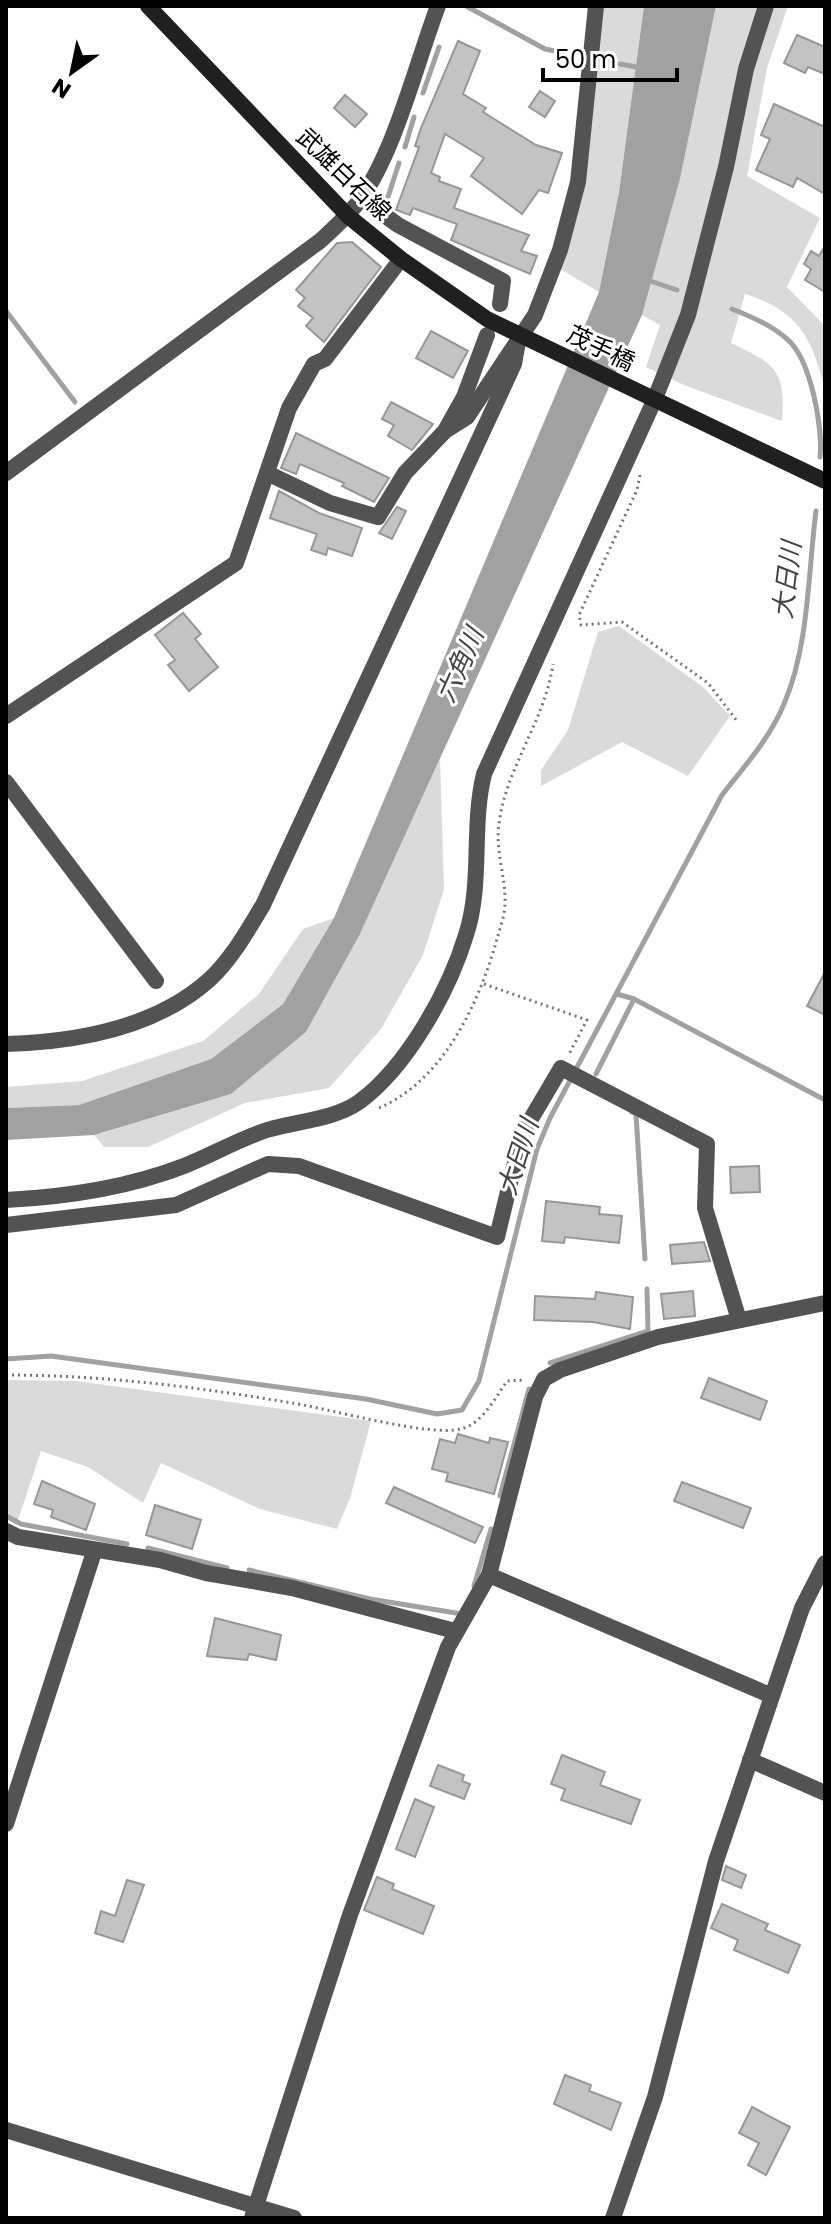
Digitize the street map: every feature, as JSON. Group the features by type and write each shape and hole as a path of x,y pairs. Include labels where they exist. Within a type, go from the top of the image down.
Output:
{"main road":[{"name":"武雄白石線","path":"148,6 348,216 401,259 487,319 527,339"},
{"name":"茂手橋","path":"527,339 650,399"},
{"path":"650,399 825,481"}],"street":[{"path":"6,1044 92,1036 173,1005 208,981 234,953 263,905 527,339 560,250 578,182 596,6"},
{"path":"6,1200 84,1193 125,1185 181,1167 266,1130 339,1112 359,1101 400,1059 447,985 467,934 475,891 476,806 484,774 688,315 726,167 746,69 766,6"},
{"path":"6,473 320,241 348,216 361,198 386,147 436,10"},
{"path":"361,198 398,225 503,281 500,304"},
{"path":"6,716 236,563 289,408 314,364 325,359 401,259"},
{"path":"445,431 464,397 487,335"},
{"path":"267,473 330,503 378,517 405,473 445,431 467,417 527,339"},
{"path":"6,782 156,981"},
{"path":"6,1225 176,1205 268,1164 299,1166 497,1237 522,1134 570,1071 707,1144 705,1208 739,1320"},
{"path":"253,2212 350,1915 455,1631 467,1618 489,1575 535,1397 544,1379 560,1370 658,1337 825,1303"},
{"path":"6,1531 18,1537 94,1552 160,1560 206,1573 292,1588 455,1631"},
{"path":"6,1824 94,1552"},
{"path":"613,2218 655,2097 716,1861 770,1695 802,1608 825,1563"},
{"path":"489,1575 770,1695"},
{"path":"750,1760 825,1793"},
{"path":"6,2130 253,2212 294,2218"}],"path":[{"path":"643,461 637,490 579,615 581,625 622,622 708,683 737,721"},
{"path":"484,984 587,1020 570,1071"},
{"path":"6,1375 82,1375 292,1403 412,1426 460,1429 476,1422 507,1381 544,1379"}],"shaded area":[{"path":"588,6 644,6 619,192 599,292 550,263 571,190"},
{"path":"716,6 788,6 767,68 747,176 820,218 787,287 825,326 825,389 814,354 800,328 763,301 745,294 731,343 768,363 774,371 782,390 782,421 684,385 646,367 660,325 642,315 680,179"},
{"path":"619,626 703,687 730,716 688,776 622,742 541,786 541,770 568,730 598,632"},
{"path":"440,759 444,889 423,955 381,1029 329,1088 245,1103 148,1147 104,1147 94,1135 231,1094 306,1032 360,934"},
{"path":"334,918 283,1004 211,1059 79,1105 6,1108 6,1087 82,1081 203,1041 259,994 303,929"},
{"path":"6,1380 76,1381 371,1421 350,1498 337,1529 260,1509 161,1463 143,1503 88,1467 41,1451 18,1520 6,1513"}],"water":[{"name":"六角川","path":"644,6 716,6 680,179 642,315 360,934 306,1032 231,1094 94,1135 6,1140 6,1108 79,1105 211,1059 283,1004 334,918 599,292 619,192"}],"building":[{"path":"797,35 825,47 825,74 808,67 805,73 784,63"},
{"path":"458,41 480,51 463,94 486,108 483,112 536,145 562,153 548,193 539,190 522,214 471,176 484,158 445,134 431,173 440,177 439,181 461,189 454,208 529,235 521,251 537,256 530,274 451,240 457,224 413,208 410,215 396,210 419,147 415,146 421,128"},
{"path":"540,91 555,101 545,117 529,107"},
{"path":"345,95 367,114 355,127 334,108"},
{"path":"774,104 825,127 825,194 797,178 793,187 756,170 770,139 761,135"},
{"path":"352,242 381,267 324,342 306,326 313,318 298,306 305,298 296,290 337,243"},
{"path":"825,246 825,292 805,280 811,269 804,264 811,251 819,256"},
{"path":"431,331 468,351 453,378 416,358"},
{"path":"391,402 433,424 412,450 388,436 394,425 382,419"},
{"path":"296,433 389,478 374,502 342,486 344,483 300,464 296,474 281,468"},
{"path":"279,491 319,513 362,528 352,556 328,548 326,555 311,550 317,534 270,518"},
{"path":"397,507 406,511 392,539 379,533"},
{"path":"183,613 201,634 195,639 218,667 189,691 168,665 175,660 155,635"},
{"path":"825,972 825,1015 807,1006"},
{"path":"759,1166 760,1192 731,1193 730,1167"},
{"path":"546,1201 600,1207 599,1214 622,1216 619,1243 565,1237 564,1243 542,1241"},
{"path":"704,1242 710,1261 672,1264 670,1245"},
{"path":"693,1291 695,1316 664,1319 661,1294"},
{"path":"596,1292 633,1297 630,1329 593,1322 534,1320 535,1296 595,1299"},
{"path":"709,1378 767,1401 760,1420 701,1398"},
{"path":"458,1434 489,1443 490,1438 508,1442 494,1494 446,1481 448,1473 432,1469 440,1439 455,1443"},
{"path":"42,1481 95,1504 86,1530 51,1517 53,1510 34,1504"},
{"path":"682,1482 751,1508 743,1528 674,1501"},
{"path":"394,1487 483,1527 475,1543 386,1503"},
{"path":"155,1505 201,1520 192,1549 146,1535"},
{"path":"215,1618 281,1635 276,1660 249,1654 247,1660 207,1656"},
{"path":"562,1755 605,1772 600,1785 640,1800 631,1824 561,1800 565,1789 551,1784"},
{"path":"438,1765 464,1775 462,1781 470,1784 464,1799 430,1786"},
{"path":"415,1799 434,1807 415,1857 396,1849"},
{"path":"726,1866 746,1875 741,1888 722,1880"},
{"path":"377,1877 394,1884 392,1889 434,1906 423,1934 364,1910"},
{"path":"127,1880 144,1885 123,1942 95,1933 101,1911 115,1916"},
{"path":"722,1904 768,1924 765,1930 800,1945 788,1973 734,1950 738,1940 711,1928"},
{"path":"565,2075 591,2085 589,2091 621,2103 611,2130 554,2104"},
{"path":"752,2107 790,2127 766,2175 748,2165 759,2143 739,2133"}],"waterway":[{"path":"466,6 545,49 565,53"},
{"path":"423,93 439,47"},
{"path":"620,64 642,68"},
{"path":"405,147 414,117"},
{"path":"388,197 399,163"},
{"name":"大日川","path":"644,279 677,290"},
{"name":"大日川","path":"732,309 754,318 787,339 803,362 814,395 820,457"},
{"path":"6,311 75,402"},
{"name":"大日川","path":"6,1359 51,1356 366,1399 437,1414 462,1410 479,1381 537,1149 550,1118 722,795 764,740 784,704 803,634 816,511"},
{"path":"617,994 634,999 825,1100"},
{"path":"596,1074 634,999"},
{"path":"632,1112 636,1114 645,1259"},
{"path":"550,1363 648,1331 647,1289"},
{"path":"500,1496 529,1389"},
{"path":"6,1516 21,1524 127,1544"},
{"path":"474,1586 491,1529"},
{"path":"148,1548 227,1568"},
{"path":"249,1570 370,1599 462,1614"}]}
